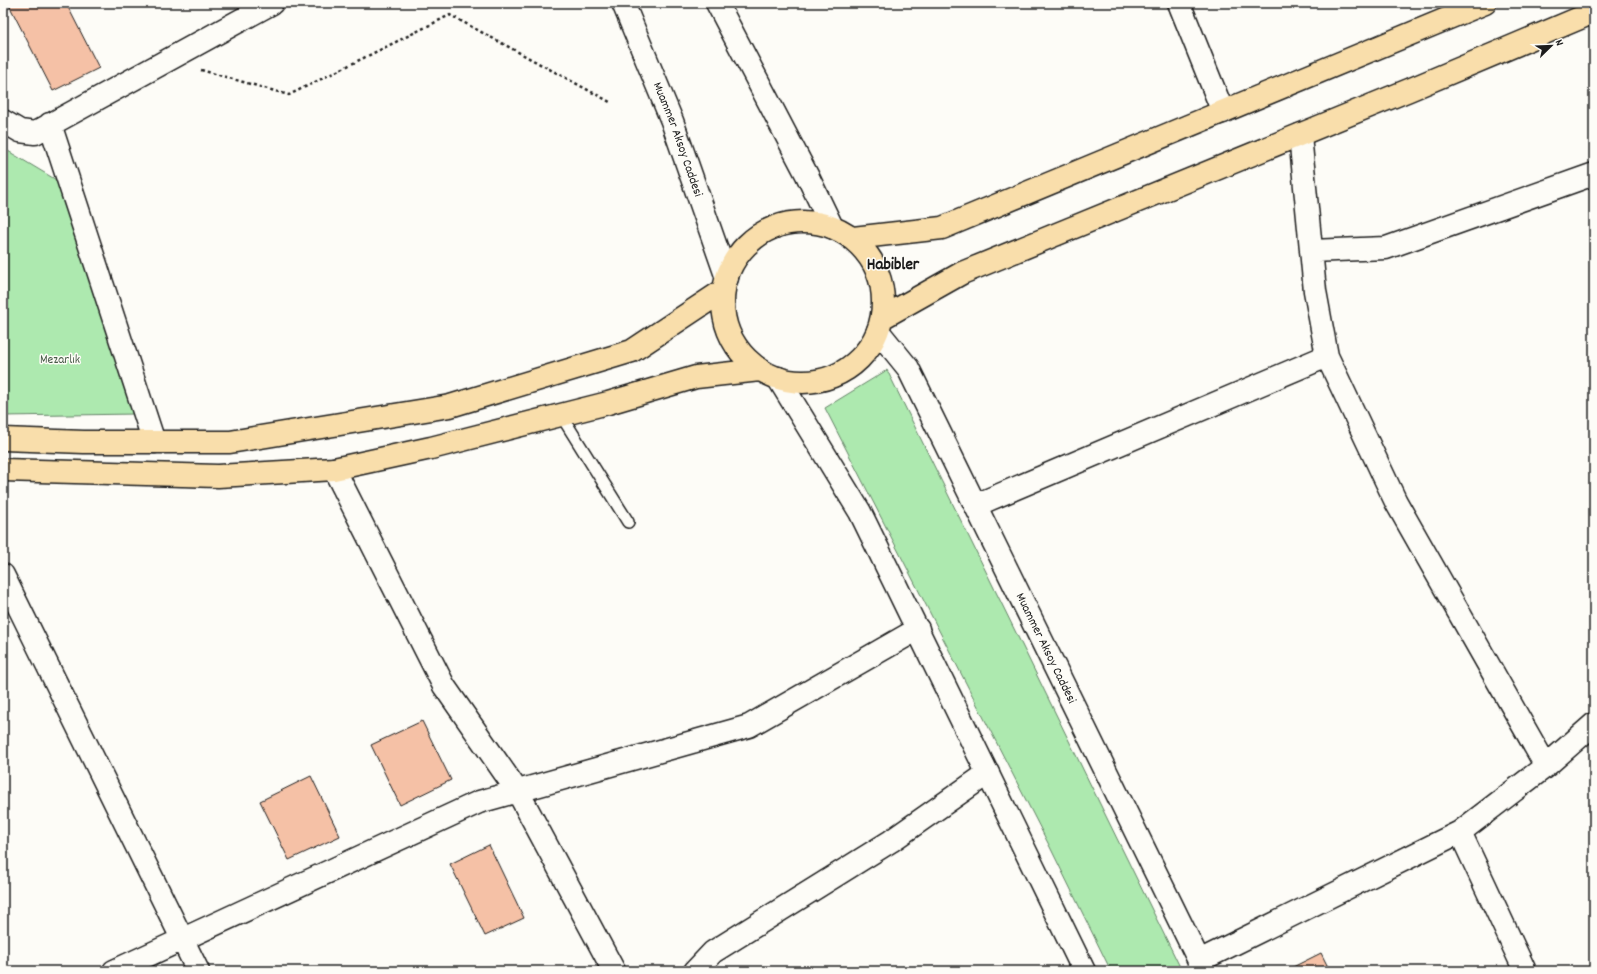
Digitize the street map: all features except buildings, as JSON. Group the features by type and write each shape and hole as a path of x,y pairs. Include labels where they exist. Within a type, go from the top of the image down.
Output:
{"main road":[{"path":"853,238 942,228 1485,3"},
{"path":"880,324 962,272 1300,135 1594,12"},
{"path":"3,470 218,476 334,469 431,448 561,415 696,377 769,374 797,382 816,382 835,376 852,366 866,352 880,324 883,296 879,274 868,254 853,238 832,227 809,221 785,223 763,232 744,247 731,267 725,284 724,313 730,335 743,355 769,374"},
{"path":"3,439 230,442 450,406 632,351 725,284"}],"street":[{"path":"3,121 20,131 35,133 272,3"},
{"name":"Muammer Aksoy Caddesi","path":"623,3 672,121 725,284"},
{"path":"717,3 808,175 832,227"},
{"path":"1179,3 1223,112"},
{"path":"50,124 154,442"},
{"path":"1300,135 1315,291 1327,356 1396,502 1546,766"},
{"path":"1311,251 1386,248 1594,174"},
{"name":"Muammer Aksoy Caddesi","path":"880,324 908,368 1202,966"},
{"path":"976,506 1327,356"},
{"path":"769,374 860,512 1084,971"},
{"path":"334,469 444,686 518,792 614,971"},
{"path":"3,575 198,971"},
{"path":"114,971 479,802 749,726 918,629"},
{"path":"1202,966 1460,832 1546,766 1594,724"},
{"path":"695,971 713,952 891,841 988,773"},
{"path":"1460,832 1525,971"}],"lane":[{"path":"561,415 628,522"}],"path":[{"path":"166,60 289,95 450,14 610,102"}],"green space":[{"name":"Mezarlık","path":"3,148 63,184 136,414 3,416"},
{"path":"887,370 1182,971 1111,971 1050,847 825,408"}],"district":[{"name":"Habibler","path":"893,266"}]}
